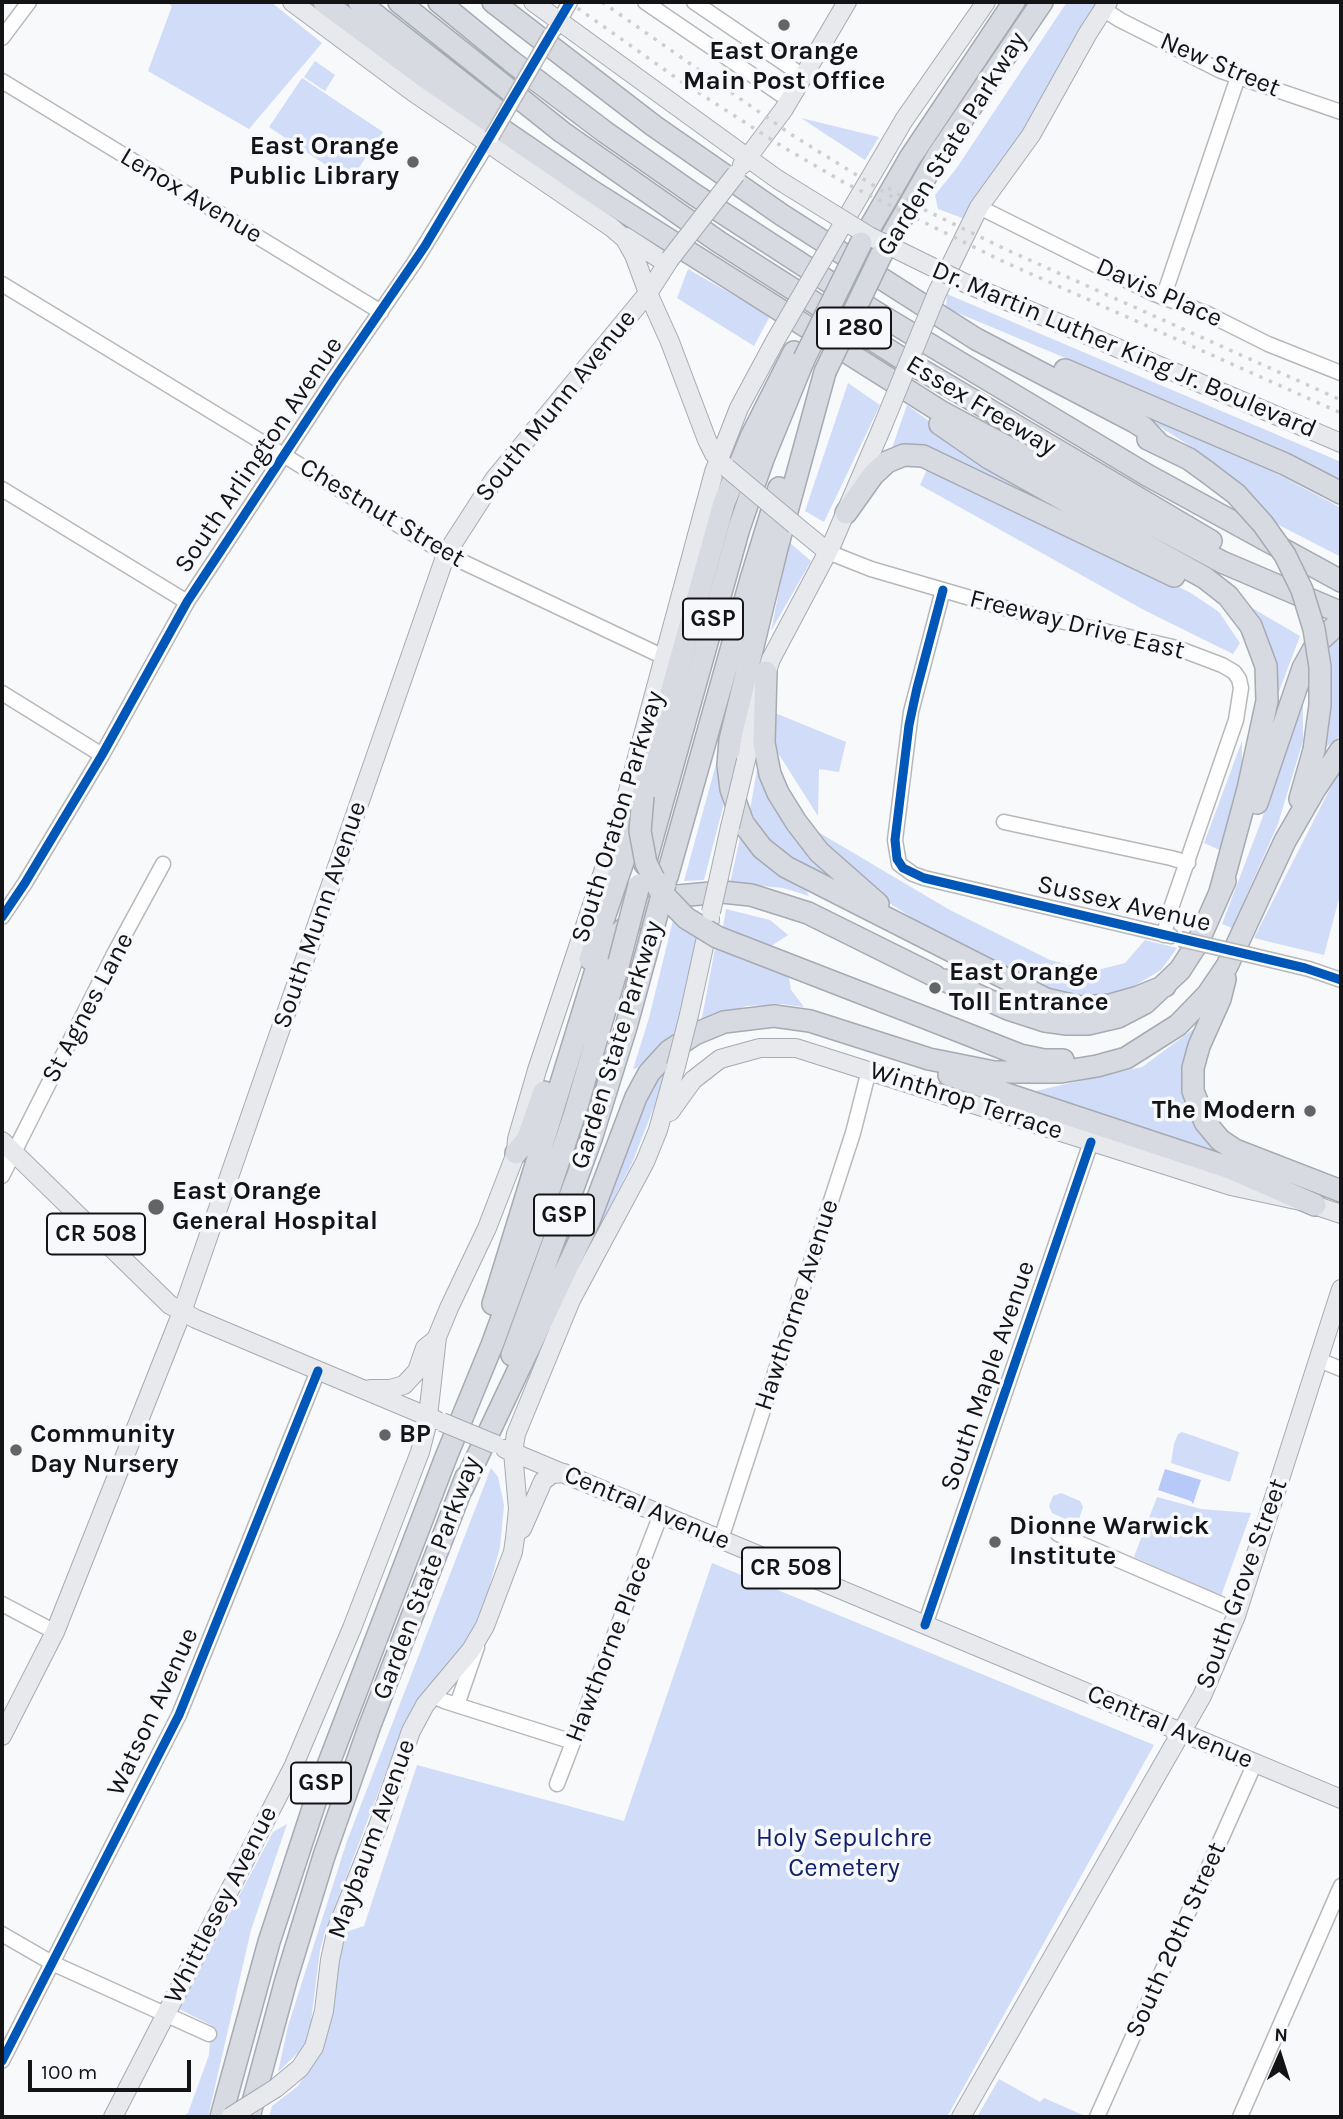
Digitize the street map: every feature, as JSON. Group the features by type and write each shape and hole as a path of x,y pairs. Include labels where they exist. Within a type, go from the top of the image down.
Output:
{"highway":[{"path":"324,2 461,102 590,190 965,425 1222,562 1340,615 1317,643 1303,668 1249,826 1191,953 1165,986 1145,1003 1118,1017 1088,1024 1067,1024 1021,1014 940,978 808,913 742,893 703,892 670,898 644,912 620,930 606,949 592,981 446,1457"},
{"path":"359,2 477,95 705,264"},
{"name":"Essex Freeway","path":"399,2 562,132 731,249 1029,435 1340,615"},
{"name":"Essex Freeway","path":"439,2 542,84 647,162 877,313 1124,461 1341,581"},
{"path":"493,2 713,169 988,346 1129,418 1143,427 1158,444"},
{"name":"Garden State Parkway","path":"221,2117 258,1980 296,1856 446,1457 492,1345 575,1113 620,962 639,885 737,537 799,355 901,173 1014,2"},
{"name":"Garden State Parkway","path":"249,2117 283,1989 324,1856 578,1175 623,1036 762,542 786,469 825,372 881,256 937,157 1042,2"},
{"path":"914,300 981,334 1268,457 1341,493"},
{"path":"877,313 929,327 1027,380 1158,444 1207,472 1236,494 1263,524 1285,555 1302,590 1314,629 1320,667 1320,705 1314,750 1285,841"},
{"path":"516,1153 527,1140 621,870 724,503 751,437 799,355"},
{"path":"857,359 967,444 1205,578 1228,596 1251,626 1264,657 1268,692 1243,809 1220,892"},
{"path":"825,372 731,733 728,765 733,798 748,831 779,863 1037,996 1063,1005 1089,1007 1120,1003 1165,986"},
{"path":"846,513 873,475 887,462 904,455 923,456 1189,584 1225,610 1247,639 1254,655 1261,687 1261,728"},
{"path":"766,672 765,754 774,783 796,822 819,852 870,898 963,957"},
{"path":"462,1489 589,1221 640,1088 649,1073 669,1051 695,1034 724,1022 774,1016 810,1021 905,1051 974,1069 1023,1073 1061,1072 1126,1058 1178,1026 1208,994 1227,966 1285,841 1341,750"},
{"path":"643,796 640,831 646,863 660,891 686,918 717,937 1011,1052 1044,1060 1091,1058 1124,1049 1138,1050"},
{"path":"1227,966 1220,999 1199,1046 1193,1068 1194,1091 1201,1115 1214,1135 1235,1150 1341,1191"},
{"path":"905,1051 924,1067 1230,1168 1315,1205"}],"main road":[{"name":"Freeway Drive East","path":"292,2 405,86 490,140 611,227 631,249 707,440 723,464 828,552"},
{"name":"Dr. Martin Luther King Jr. Boulevard","path":"533,2 555,28 777,179 869,236 967,284 1341,443"},
{"name":"Dr. Martin Luther King Jr. Boulevard","path":"550,2 555,28"},
{"name":"South Munn Avenue","path":"2,1736 55,1632 182,1312 446,554 495,478 648,293 668,261 748,158 789,100 847,2"},
{"name":"South Oraton Parkway","path":"435,1419 437,1337 487,1228 516,1153 527,1104 609,858 666,658 695,538 723,464 744,397 904,120 986,2"},
{"path":"513,1552 518,1518 513,1452 518,1429 571,1300 628,1196 658,1130 689,1014 766,672 784,631 828,552 846,513 937,293 979,207 1031,135 1106,5"},
{"path":"611,227 668,261"},
{"name":"Winthrop Terrace","path":"658,1130 684,1090 699,1073 720,1059 743,1051 769,1047 796,1048 1231,1186 1315,1205 1341,1214"},
{"name":"Central Avenue","path":"7,1147 159,1295 182,1312 1341,1799"},
{"name":"South Grove Street","path":"961,2117 1202,1696 1237,1611 1341,1289"},
{"path":"361,1388 390,1389 404,1385 417,1370 425,1349 437,1337"},
{"name":"Whittlesey Avenue","path":"113,2117 298,1754 352,1628 435,1419"},
{"path":"513,1552 543,1481 552,1474 564,1474"},
{"name":"Maybaum Avenue","path":"230,2117 276,2088 300,2068 314,2047 322,2021 330,1960 340,1919 378,1826 411,1731 432,1695 471,1650 485,1626 513,1552"}],"street":[{"path":"2,38 29,2"},
{"name":"South Arlington Avenue","path":"2,917 102,755 187,602 420,254 570,2"},
{"path":"645,2 789,100"},
{"path":"694,2 803,76"},
{"name":"New Street","path":"1106,5 1120,20 1238,77 1341,112"},
{"path":"1163,298 1238,77"},
{"name":"Lenox Avenue","path":"2,81 381,312"},
{"name":"Davis Place","path":"979,207 1163,298 1208,314 1268,344 1341,373"},
{"name":"Chestnut Street","path":"2,284 446,554 666,658"},
{"path":"2,489 187,602"},
{"name":"Freeway Drive East","path":"828,552 862,566 943,590 1024,613 1177,648 1227,667 1241,683 1241,696 1236,720 1188,863"},
{"name":"Sussex Avenue","path":"943,590 911,712 895,841 900,863 912,874 924,878 1309,969 1341,980"},
{"path":"2,693 102,755"},
{"path":"1004,822 1188,863 1164,935"},
{"name":"St Agnes Lane","path":"2,1176 7,1147 163,864"},
{"name":"Hawthorne Avenue","path":"721,1539 853,1133 869,1070"},
{"name":"South Maple Avenue","path":"925,1625 1091,1142"},
{"path":"1319,1360 1341,1369"},
{"name":"Watson Avenue","path":"2,2061 179,1715 318,1371"},
{"name":"Hawthorne Place","path":"557,1784 662,1514"},
{"path":"1058,1534 1237,1611"},
{"path":"2,1604 55,1632"},
{"path":"457,1705 485,1626"},
{"path":"432,1695 573,1742"},
{"name":"South 20th Street","path":"1097,2117 1255,1763"},
{"path":"1240,2117 1341,1886"},
{"path":"2,1934 52,1963 209,2034"}],"green space":[{"path":"167,2 271,2 322,43 249,129 148,71 172,6"},
{"path":"1067,2 1099,2 1021,141 965,219 938,209 935,195 956,169"},
{"path":"315,61 335,75 325,91 304,77"},
{"path":"302,78 383,132 350,181 269,127"},
{"path":"801,118 879,137 865,160"},
{"path":"688,269 770,316 754,346 677,298"},
{"path":"947,294 1341,462 1341,481 1180,406 946,308"},
{"path":"848,383 880,405 824,522 805,511"},
{"path":"1117,400 1255,462 1341,508 1341,557 1275,523 1249,491 1187,444"},
{"path":"907,405 945,433 1077,518 921,447 892,448"},
{"path":"929,465 1191,593 1219,612 1240,643 1233,654 1144,610 920,485"},
{"path":"789,542 811,561 771,631"},
{"path":"1247,605 1300,636 1273,707"},
{"path":"1332,637 1341,642 1341,735 1324,749 1325,646"},
{"path":"1303,693 1303,741 1278,824 1232,928 1222,924 1262,819"},
{"path":"775,713 846,742 839,772 819,769 818,816 773,745"},
{"path":"1242,741 1242,770 1222,851 1204,843"},
{"path":"716,764 724,803 704,880 684,881"},
{"path":"758,764 773,801 833,881 795,864 766,840 750,810"},
{"path":"1341,767 1341,891 1324,955 1254,938"},
{"path":"808,826 948,909 1050,960 1093,971 1125,963 1145,940 1177,948 1161,970 1121,994 1082,1000 1042,990 947,940 872,892"},
{"path":"742,829 802,882 809,896 783,888 730,883"},
{"path":"726,909 770,920 788,935 768,948 722,932"},
{"path":"674,916 698,934 677,1030 633,1069 649,1018"},
{"path":"716,943 788,971 791,990 804,1007 781,1004 746,1006 701,1023"},
{"path":"1199,1025 1185,1065 1229,1158 1026,1093 1142,1067"},
{"path":"668,1061 663,1084 632,1163 600,1226 596,1223 637,1113"},
{"path":"1182,1432 1239,1452 1230,1482 1171,1463 1174,1444 1178,1434"},
{"path":"491,1468 498,1477 504,1505 500,1547 486,1599 469,1637 418,1699 406,1720 325,1932 320,1950 309,2037 302,2049 278,2072 288,2026 347,1841"},
{"path":"1061,1493 1080,1501 1083,1507 1079,1519 1072,1522 1052,1513 1049,1506 1053,1496"},
{"path":"1157,1497 1201,1509 1251,1513 1221,1596 1134,1557"},
{"name":"Holy Sepulchre Cemetery","path":"712,1563 1154,1745 947,2117 269,2117 272,2106 298,2086 324,2046 333,2011 343,1933 364,1926 417,1765 624,1821"},
{"path":"287,1824 251,1930 208,2117 182,2117 188,2113 209,2055 211,2025 179,2009 273,1832"},
{"path":"999,2079 1040,2102 1044,2098 1083,2115 977,2117"}],"water":[{"path":"1165,1469 1201,1480 1193,1504 1158,1490"}],"railway":[{"path":"569,2 682,82 845,183 1000,260 1341,413"},
{"path":"602,2 792,135 894,198"},
{"path":"888,188 925,210 1005,249 1341,400"}],"cycle path":[{"path":"2,917 102,755 187,602 425,246 570,2"},
{"path":"943,590 909,725 895,840 897,859 903,868 924,878 1305,968 1341,980"},
{"path":"925,1625 1091,1142"},
{"path":"2,2061 179,1715 318,1371"}],"place":[{"name":"East Orange Main Post Office","path":"784,25"},
{"name":"East Orange Public Library","path":"413,162"},
{"name":"East Orange Toll Entrance","path":"935,988"},
{"name":"The Modern","path":"1310,1111"},
{"name":"East Orange General Hospital","path":"156,1207"},
{"name":"BP","path":"385,1435"},
{"name":"Community Day Nursery","path":"16,1450"},
{"name":"Dionne Warwick Institute","path":"995,1542"}]}
